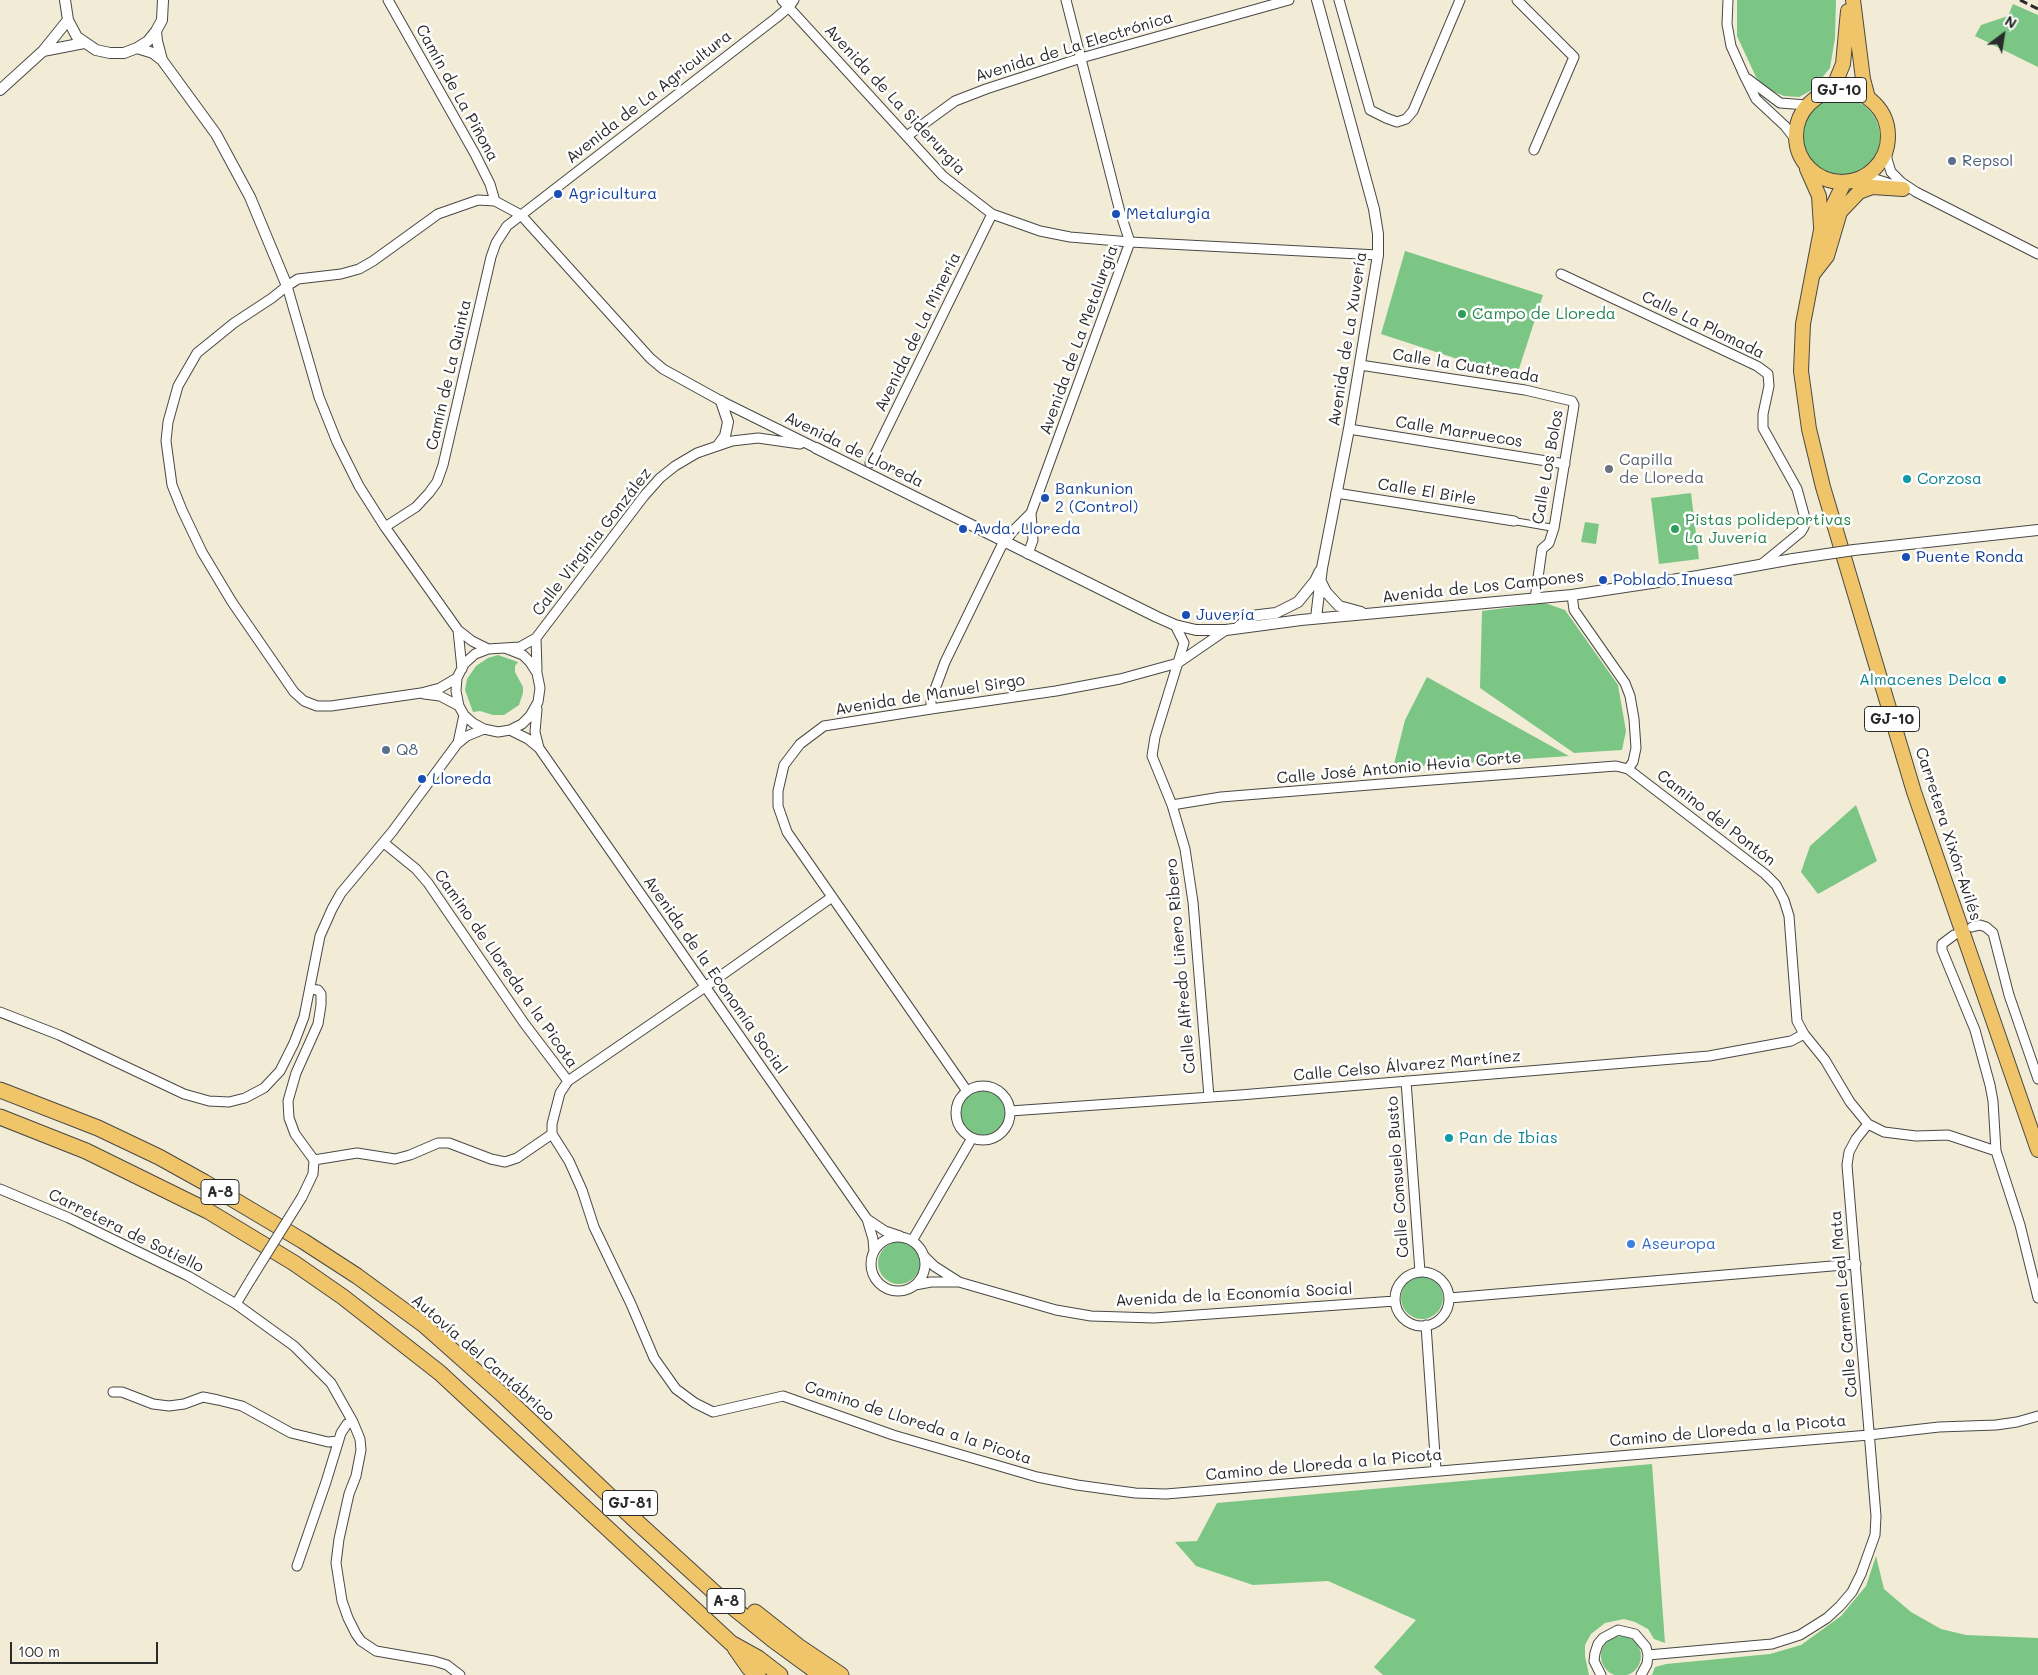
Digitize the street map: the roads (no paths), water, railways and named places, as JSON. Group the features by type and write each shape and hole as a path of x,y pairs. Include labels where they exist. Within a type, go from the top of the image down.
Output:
{"highway":[{"name":"GJ-10","path":"1832,91 1843,64 1851,0"},
{"name":"GJ-10","path":"1851,0 1863,79 1868,98"},
{"name":"GJ-10","path":"1806,166 1795,139 1798,119 1807,104 1818,96 1832,91 1848,90 1868,98 1879,108 1887,128 1887,144"},
{"path":"1806,166 1823,179 1844,183 1866,176 1875,169 1884,156 1887,144"},
{"name":"Carretera Xixón-Avilés","path":"1806,166 1820,196 1821,230"},
{"name":"Carretera Xixón-Avilés","path":"1844,183 1821,230 1803,324 1801,371 1809,429 1823,488 1914,792 2038,1150"},
{"path":"1811,276 1827,256 1840,212 1858,192 1872,187 1909,190"},
{"name":"Autovía del Cantábrico","path":"0,1090 98,1128 204,1182 303,1241 357,1276 424,1325 505,1397 714,1592 773,1640 821,1675"},
{"name":"A-8","path":"0,1117 86,1151 208,1211 294,1263 343,1297 454,1385 731,1643 758,1658 780,1675"},
{"name":"GJ-81","path":"424,1325 463,1349 517,1396 622,1496 723,1588 798,1646 841,1675"},
{"path":"731,1643 749,1668 758,1675"}],"street":[{"path":"65,0 68,20 77,36 96,50 110,53 124,53 148,41 162,20 163,0"},
{"name":"Camín de La Piñona","path":"388,0 475,154 490,184 495,202"},
{"name":"Avenida de La Siderurgia","path":"782,0 791,4 943,176 992,214 1040,231 1070,236 1130,242 1378,255"},
{"name":"Avenida de La Metalurgia","path":"1031,513 1130,242 1118,205 1066,0"},
{"name":"Avenida de La Electrónica","path":"907,136 955,101 986,89 1081,58 1289,0"},
{"name":"Avenida de La Xuvería","path":"1316,618 1322,568 1349,429 1378,255 1378,234 1374,209 1317,0"},
{"path":"1339,0 1370,110 1397,122 1406,119 1412,111 1460,0"},
{"path":"1517,0 1574,57 1534,150"},
{"path":"1728,0 1727,24 1731,46 1744,75 1756,99 1785,126 1795,139"},
{"name":"Avenida de La Agricultura","path":"521,215 791,4"},
{"path":"0,90 43,51 68,20"},
{"path":"156,31 162,60"},
{"path":"43,51 84,43"},
{"path":"137,48 153,53 162,60 216,134 250,197 287,286 319,396 337,442 359,486 384,527 458,630 472,641 488,648 505,648 523,655 537,673 540,688 538,702 530,716 522,724 510,730 498,732 484,729 464,715 459,706 456,691 457,678 464,664 475,654 488,648"},
{"path":"1744,75 1780,103 1807,104"},
{"path":"1887,144 1887,159 1891,172 1909,190"},
{"path":"1866,176 1909,190 2038,254"},
{"path":"457,678 440,688 421,693 331,706 317,706 304,701 294,692 232,602 202,552 172,485 166,441 168,422 178,386 186,369 198,353 234,323 298,279 341,274 359,269 438,214 478,200 495,202 521,215"},
{"name":"Avenida de La Minería","path":"870,463 992,214"},
{"name":"Avenida de Lloreda","path":"521,215 650,358 677,378 1028,554 1175,625 1196,630 1226,630"},
{"name":"Camín de La Quinta","path":"384,527 416,507 437,482 443,465 491,257 502,233 507,226 521,215"},
{"name":"Calle La Plomada","path":"1561,274 1757,366 1768,374 1770,386 1763,414 1763,428 1797,489 1805,518 1804,527 1801,532 1762,564"},
{"name":"Calle la Cuatreada","path":"1360,365 1568,398"},
{"name":"Calle Los Bolos","path":"1535,599 1542,549 1549,543 1554,528 1565,464 1574,405 1568,398"},
{"path":"719,444 725,436 728,422 720,401"},
{"name":"Calle Marruecos","path":"1349,429 1565,464"},
{"name":"Calle Virginia González","path":"505,648 520,647 536,638 644,496 660,478 688,458 719,444 758,438 787,441 816,448"},
{"name":"Calle El Birle","path":"1336,492 1514,521"},
{"path":"931,708 931,700 945,662 1005,542 1031,513"},
{"path":"1028,554 1032,540 1031,513"},
{"path":"1514,521 1554,528"},
{"name":"Avenida de Los Campones","path":"1316,618 1572,595 1854,550 2038,530"},
{"name":"Avenida de La Xuvería","path":"1238,628 1251,616 1276,612 1298,602 1315,581 1322,568"},
{"path":"1321,582 1326,592 1339,606 1366,614"},
{"path":"1572,595 1574,610 1625,683 1630,696 1636,748 1633,762 1628,769"},
{"name":"Avenida de Manuel Sirgo","path":"967,1091 787,832 781,818 778,791 784,765 791,753 824,726 931,708 1056,691 1120,679 1178,663 1226,630 1316,618"},
{"path":"1175,625 1184,643 1178,663"},
{"path":"458,630 462,669"},
{"name":"Calle Virginia González","path":"536,638 537,673"},
{"name":"Calle Alfredo Liñero Ribero","path":"1178,663 1155,737 1152,756 1172,805 1185,849 1193,902 1209,1097"},
{"path":"421,693 440,696 459,706"},
{"name":"Avenida de la Economía Social","path":"538,702 535,732 539,748"},
{"path":"458,744 464,715"},
{"path":"0,1012 59,1035 184,1094 209,1101 229,1102 245,1098 264,1088 280,1071 301,1026 320,936 341,894 384,842 458,744 467,736 484,729"},
{"name":"Avenida de la Economía Social","path":"510,730 528,739 539,748 867,1219 873,1239 874,1252"},
{"name":"Calle José Antonio Hevia Corte","path":"1172,805 1221,797 1419,781 1616,766 1628,769"},
{"name":"Camino del Pontón","path":"1628,769 1752,863 1776,885 1784,900 1789,916 1797,1021 1804,1034 1825,1060 1850,1102 1868,1124"},
{"name":"Camino de Lloreda a la Picota","path":"384,842 416,869 428,883 502,992 568,1081 560,1093 552,1124 552,1134 572,1168 582,1190 594,1227 631,1304 654,1358 676,1389 695,1403 713,1412 783,1396 893,1435 1037,1477 1135,1493 1166,1494 1869,1435 1938,1427 2003,1424 2038,1416"},
{"path":"568,1081 832,897"},
{"path":"1972,928 1986,927 1993,933 2010,995 2038,1079"},
{"path":"1954,934 1942,944 1942,950 1975,1030 1993,1101 1996,1151 2020,1224 2038,1298"},
{"path":"236,1304 302,1197 313,1174 314,1160 295,1134 289,1118 288,1101 296,1074 318,1024 321,994 318,990 310,989"},
{"name":"Calle Celso Álvarez Martínez","path":"1010,1111 1209,1097 1709,1056 1791,1041 1804,1034"},
{"name":"Calle Consuelo Busto","path":"1406,1081 1420,1272"},
{"path":"983,1086 998,1091 1008,1104 1010,1111 1009,1121 1005,1129 990,1139 980,1140 972,1138 960,1127 956,1111 958,1103 967,1091 983,1086"},
{"path":"1868,1124 1884,1132 1916,1136 1948,1135 1996,1151"},
{"name":"Calle Carmen Leal Mata","path":"1648,1655 1772,1644 1800,1635 1827,1618 1840,1606 1852,1592 1862,1574 1875,1535 1876,1516 1847,1166 1849,1152 1856,1139 1868,1124"},
{"path":"314,1160 357,1153 395,1159 438,1143 449,1142 491,1159 505,1162 516,1158 552,1134"},
{"path":"912,1241 972,1138"},
{"name":"Carretera de Sotiello","path":"0,1189 94,1230 188,1276 236,1304 280,1335 331,1383 360,1438 360,1462 349,1494 336,1563 342,1601 348,1618 361,1641 376,1651 434,1661 447,1665 460,1675"},
{"name":"Avenida de la Economía Social","path":"867,1219 885,1231 902,1237"},
{"path":"902,1237 912,1241 919,1246 923,1255 924,1273 914,1286 904,1290 886,1288 873,1275 871,1266 874,1252 882,1242 889,1238 902,1237"},
{"name":"Avenida de la Economía Social","path":"923,1255 934,1266 959,1282"},
{"path":"1449,1298 1856,1264"},
{"path":"1420,1272 1436,1276 1447,1289 1449,1298 1445,1313 1440,1319 1426,1325 1409,1322 1402,1317 1395,1301 1399,1285 1411,1274 1420,1272"},
{"name":"Avenida de la Economía Social","path":"914,1286 931,1282 959,1282 1056,1310 1091,1316 1122,1318 1182,1316 1395,1301"},
{"path":"1426,1325 1436,1470"},
{"path":"113,1392 122,1392 153,1404 169,1406 184,1404 203,1397 218,1400 242,1406 291,1433 328,1442 338,1441"},
{"path":"297,1566 341,1433 347,1424 353,1422"},
{"path":"1601,1675 1594,1661 1598,1644 1610,1633 1627,1631 1635,1634 1642,1640 1648,1655 1648,1664 1642,1675"}],"railway":[{"path":"2020,0 2038,9"}],"place":[{"name":"Repsol","path":"1952,161"},
{"name":"Agricultura","path":"558,194"},
{"name":"Metalurgia","path":"1116,214"},
{"name":"Campo de Lloreda","path":"1462,314"},
{"name":"Capilla de Lloreda","path":"1609,469"},
{"name":"Corzosa","path":"1907,479"},
{"name":"Bankunion 2 (Control)","path":"1045,498"},
{"name":"Avda. Lloreda","path":"963,529"},
{"name":"Pistas polideportivas La Juvería","path":"1675,529"},
{"name":"Puente Ronda","path":"1906,557"},
{"name":"Poblado Inuesa","path":"1603,580"},
{"name":"Juvería","path":"1186,615"},
{"name":"Almacenes Delca","path":"2002,680"},
{"name":"Q8","path":"386,750"},
{"name":"Lloreda","path":"422,779"},
{"name":"Pan de Ibias","path":"1449,1138"},
{"name":"Aseuropa","path":"1631,1244"}]}
